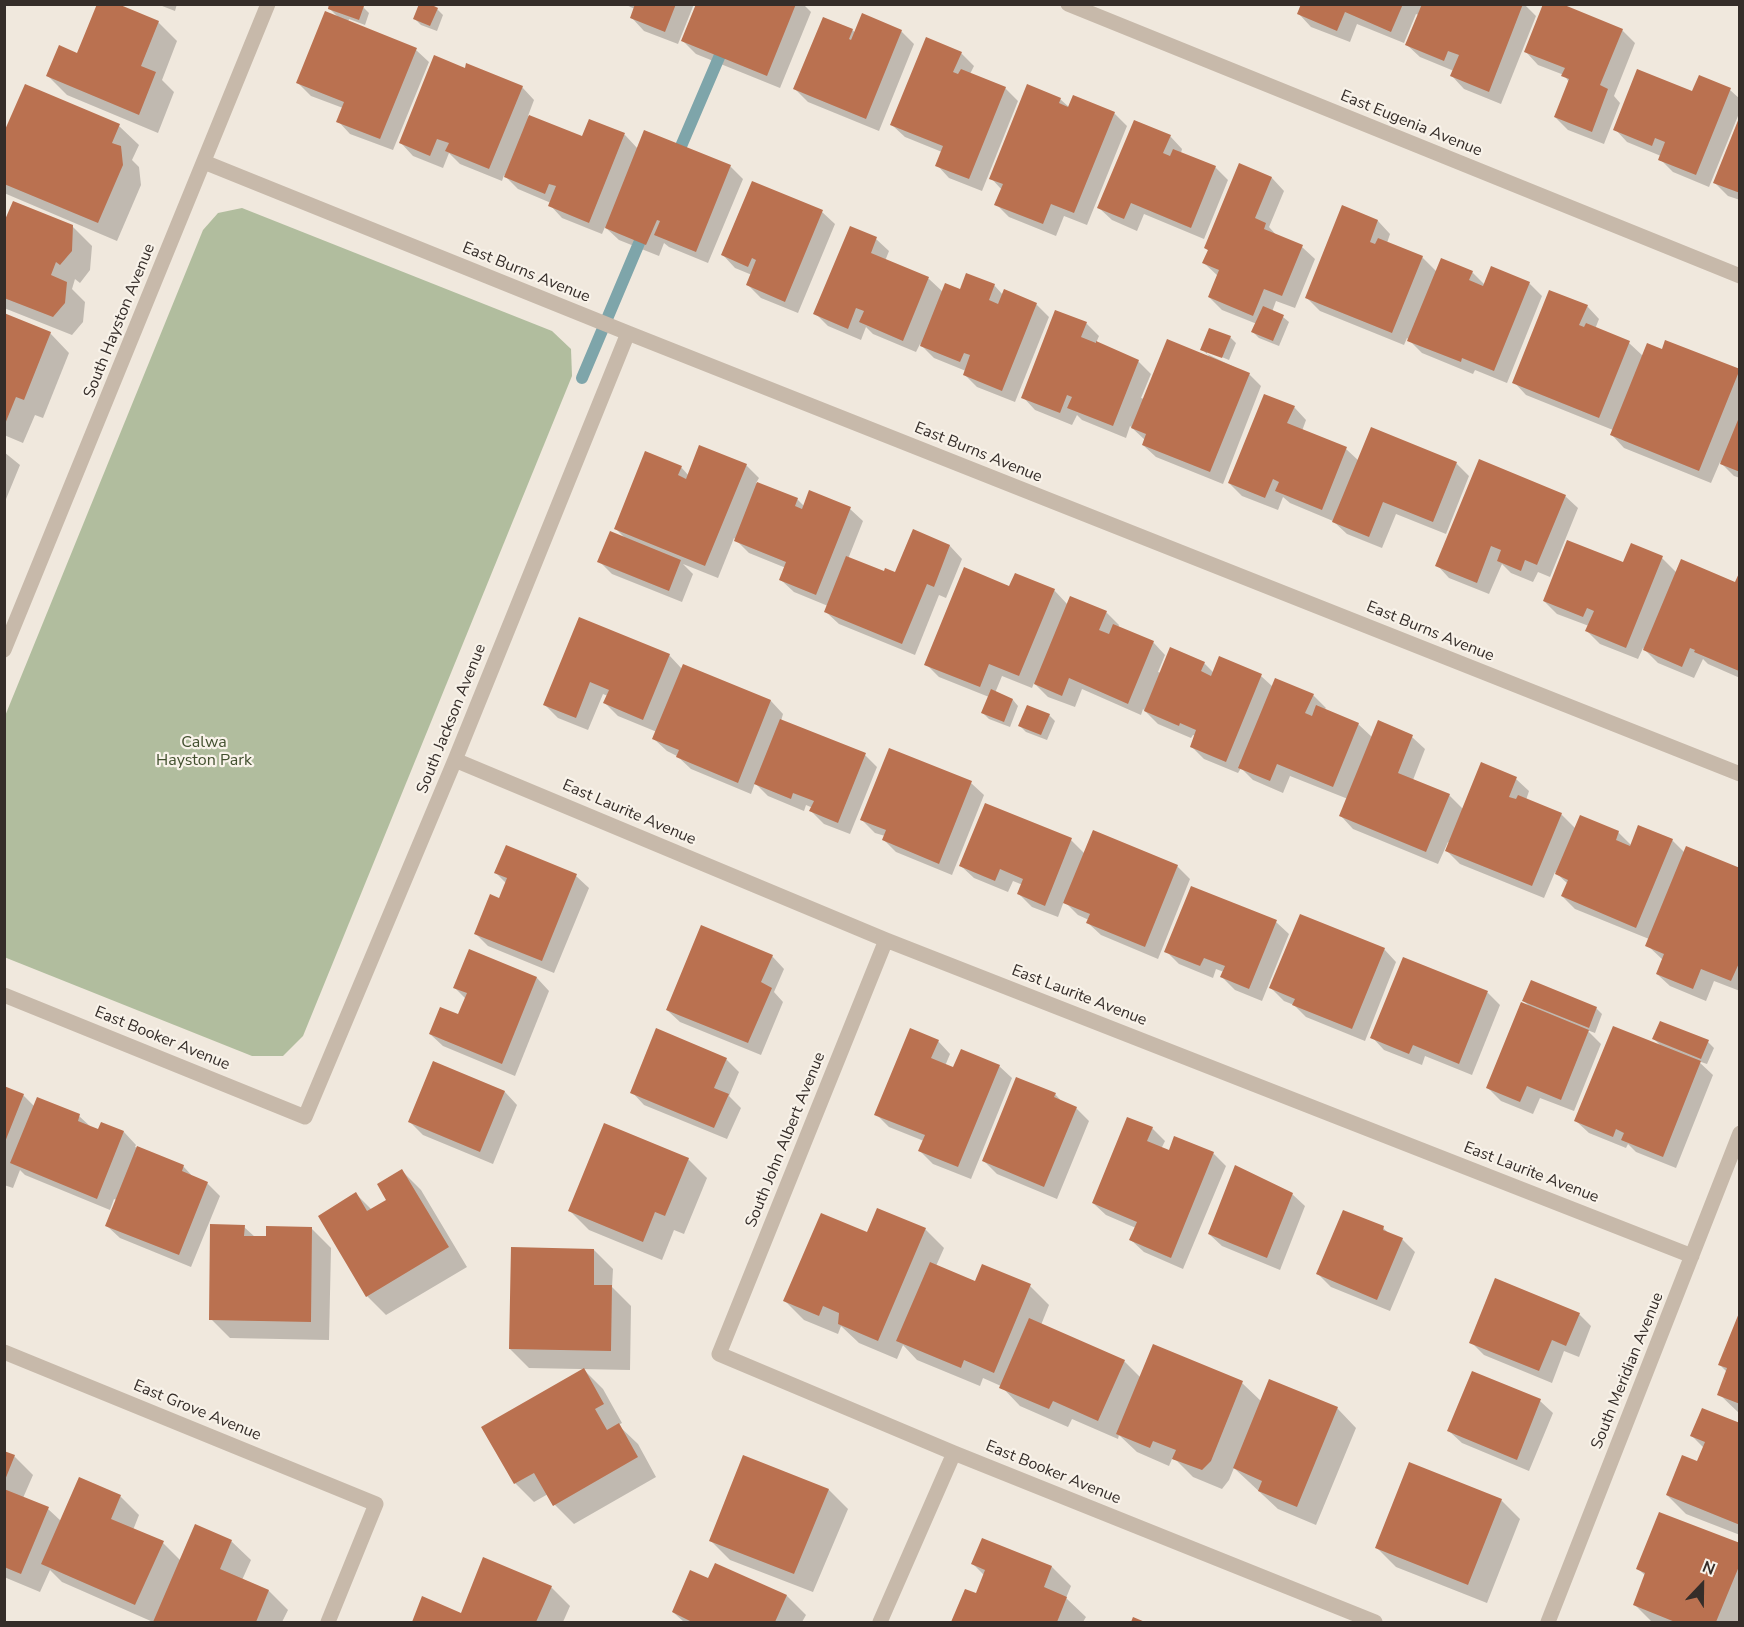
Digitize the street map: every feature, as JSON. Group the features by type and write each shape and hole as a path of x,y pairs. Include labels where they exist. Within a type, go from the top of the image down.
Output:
{"street":[{"name":"South Hayston Avenue","path":"4,650 268,4"},
{"name":"East Eugenia Avenue","path":"1068,4 1740,276"},
{"name":"East Burns Avenue","path":"204,162 628,333 1740,774"},
{"name":"South Jackson Avenue","path":"305,1117 455,760 628,333"},
{"name":"East Laurite Avenue","path":"455,760 886,940 1692,1256"},
{"name":"South John Albert Avenue","path":"719,1354 886,940"},
{"name":"East Booker Avenue","path":"4,995 305,1117"},
{"name":"South Meridian Avenue","path":"1548,1623 1740,1133"},
{"name":"East Grove Avenue","path":"4,1352 376,1504 328,1623"},
{"name":"East Booker Avenue","path":"719,1354 954,1453 1375,1623"},
{"path":"880,1623 954,1453"}],"green space":[{"name":"Calwa Hayston Park","path":"242,208 552,331 571,349 572,376 303,1036 283,1056 252,1056 4,957 5,716 203,230 218,213"}],"building":[{"path":"97,4 118,4 159,21 141,66 156,72 139,115 46,76 59,45 77,53"},
{"path":"329,4 364,6 359,20 328,9"},
{"path":"419,4 430,4 438,8 430,26 413,19"},
{"path":"635,4 676,4 665,32 630,18"},
{"path":"696,4 796,4 767,76 681,41"},
{"path":"1301,4 1403,4 1391,32 1345,12 1337,31 1297,14"},
{"path":"1422,4 1523,4 1489,92 1450,76 1459,55 1448,51 1444,61 1405,45"},
{"path":"1543,4 1562,4 1623,29 1600,85 1608,89 1592,132 1554,117 1569,79 1561,76 1565,68 1524,52"},
{"path":"325,11 417,48 380,139 336,122 344,102 296,83"},
{"path":"862,13 902,30 866,119 793,89 823,17 853,29 849,39 851,40"},
{"path":"926,37 962,52 953,72 958,74 961,69 1006,87 969,179 935,166 943,146 890,125"},
{"path":"434,55 465,68 466,63 523,86 489,169 445,151 449,143 437,139 430,156 399,143"},
{"path":"1637,69 1692,91 1699,75 1731,88 1696,175 1658,160 1665,142 1655,138 1652,146 1613,130"},
{"path":"25,84 120,124 112,143 121,146 123,165 98,223 4,184 4,132"},
{"path":"1027,84 1061,98 1059,103 1068,107 1073,95 1115,112 1074,213 1051,204 1043,224 994,205 1003,184 989,179"},
{"path":"529,115 582,136 589,119 625,133 589,223 548,206 556,186 549,184 545,194 504,177"},
{"path":"1740,118 1740,193 1713,183"},
{"path":"1134,120 1171,135 1163,153 1170,156 1173,149 1216,166 1191,228 1131,203 1124,219 1097,208"},
{"path":"644,130 731,165 696,252 654,235 660,221 657,220 646,245 605,228"},
{"path":"1239,163 1272,177 1255,218 1266,223 1264,229 1303,245 1282,296 1264,289 1253,316 1208,297 1219,270 1202,263 1208,250 1204,248"},
{"path":"752,181 823,210 785,302 746,285 756,260 752,258 748,267 721,255"},
{"path":"13,201 73,225 72,251 60,265 56,262 51,275 67,282 65,303 53,317 4,298 4,222"},
{"path":"1342,205 1378,220 1370,242 1375,244 1378,238 1423,256 1392,333 1305,298"},
{"path":"850,226 877,237 871,253 929,277 903,341 859,322 864,311 856,308 848,329 813,314"},
{"path":"1441,258 1473,271 1469,280 1483,286 1491,266 1530,282 1494,371 1462,358 1461,362 1407,341"},
{"path":"966,273 995,284 989,300 998,304 1004,289 1037,303 1002,391 963,375 970,355 964,353 960,362 920,346 945,283 960,289"},
{"path":"1549,290 1588,305 1579,325 1584,327 1586,323 1630,341 1599,418 1512,383"},
{"path":"1263,306 1284,315 1273,341 1251,332"},
{"path":"1055,310 1087,322 1081,337 1096,343 1096,341 1139,360 1113,426 1067,408 1072,397 1067,395 1060,413 1021,398"},
{"path":"4,313 51,332 24,400 16,397 5,424"},
{"path":"1209,328 1231,336 1222,358 1200,350"},
{"path":"1167,339 1250,373 1210,472 1142,445 1146,434 1131,428"},
{"path":"1665,340 1740,369 1699,471 1610,435 1647,343 1662,349"},
{"path":"1264,394 1295,406 1287,423 1347,447 1322,510 1275,491 1279,482 1273,479 1265,498 1228,483"},
{"path":"1740,415 1740,472 1720,464"},
{"path":"1371,427 1457,462 1433,522 1383,502 1369,537 1332,522"},
{"path":"699,445 747,464 705,566 614,529 645,451 682,466 678,475 686,479"},
{"path":"1479,459 1566,495 1537,565 1525,560 1521,571 1497,561 1501,550 1491,546 1477,583 1435,566"},
{"path":"757,482 798,498 795,506 802,509 809,490 851,507 816,595 779,580 786,562 734,541"},
{"path":"913,529 950,545 934,587 927,584 902,644 824,612 846,556 884,571 885,568 895,572"},
{"path":"610,531 681,560 669,591 597,562"},
{"path":"1567,540 1623,562 1631,543 1663,556 1626,648 1585,631 1594,611 1587,608 1583,617 1543,601"},
{"path":"1681,559 1735,582 1740,571 1739,671 1694,652 1695,650 1690,648 1682,667 1643,650"},
{"path":"964,567 1009,586 1015,573 1055,589 1019,676 989,664 980,687 924,665"},
{"path":"1070,596 1107,611 1099,630 1109,634 1113,624 1154,641 1128,704 1069,678 1062,696 1034,684"},
{"path":"579,617 670,654 643,720 603,703 609,690 590,682 576,718 543,705"},
{"path":"1170,647 1205,662 1201,671 1211,676 1219,656 1262,674 1226,762 1190,747 1196,730 1180,723 1179,726 1144,711"},
{"path":"683,664 771,700 738,783 676,757 679,750 652,739"},
{"path":"1275,678 1314,694 1305,713 1312,716 1316,705 1359,723 1333,787 1277,764 1270,781 1238,768"},
{"path":"991,689 1013,699 1004,722 981,713"},
{"path":"1027,705 1050,714 1041,735 1018,726"},
{"path":"780,719 866,753 838,823 809,811 814,801 793,793 791,799 754,784"},
{"path":"1378,720 1413,735 1398,773 1450,794 1426,852 1339,816"},
{"path":"889,748 972,781 939,864 882,840 886,830 860,820"},
{"path":"1481,762 1517,777 1509,797 1516,799 1518,795 1562,813 1532,886 1445,851"},
{"path":"985,803 1072,838 1045,906 1017,894 1023,879 1000,869 995,881 959,866"},
{"path":"1580,815 1619,831 1616,840 1630,846 1638,825 1673,839 1636,928 1561,896 1568,880 1555,874"},
{"path":"1093,830 1178,865 1145,947 1086,923 1090,914 1063,903"},
{"path":"506,845 577,874 542,961 474,934 490,894 499,898 507,878 494,873"},
{"path":"1686,846 1740,868 1740,961 1731,981 1701,969 1693,989 1656,974 1664,954 1645,946"},
{"path":"1191,886 1277,920 1249,989 1220,977 1225,966 1204,958 1200,966 1164,952"},
{"path":"1300,914 1385,948 1352,1029 1292,1005 1295,999 1269,988"},
{"path":"701,925 773,955 761,982 772,988 748,1043 666,1010"},
{"path":"469,949 537,977 502,1064 429,1034 440,1007 458,1014 467,993 453,988"},
{"path":"1403,957 1488,991 1459,1064 1413,1045 1409,1054 1370,1038"},
{"path":"1531,980 1597,1007 1589,1028 1522,1001"},
{"path":"1521,1002 1589,1030 1561,1100 1527,1086 1520,1102 1486,1088"},
{"path":"1660,1021 1709,1040 1701,1059 1652,1039"},
{"path":"1613,1026 1701,1061 1663,1157 1621,1140 1624,1133 1616,1129 1613,1137 1574,1121"},
{"path":"656,1028 727,1058 714,1088 729,1094 714,1128 630,1093"},
{"path":"910,1028 939,1040 931,1058 953,1067 961,1049 1000,1065 958,1167 918,1151 925,1135 874,1115"},
{"path":"433,1061 505,1091 480,1152 408,1122"},
{"path":"1016,1077 1056,1093 1054,1097 1077,1107 1044,1187 982,1161"},
{"path":"4,1086 24,1094 5,1142 4,1142"},
{"path":"37,1097 80,1114 78,1121 98,1129 101,1122 124,1131 97,1199 10,1163"},
{"path":"1127,1117 1153,1127 1147,1141 1169,1150 1174,1136 1214,1152 1171,1258 1129,1240 1137,1222 1092,1203"},
{"path":"604,1123 689,1158 665,1216 655,1212 643,1242 568,1211"},
{"path":"137,1146 184,1165 182,1171 208,1182 179,1255 105,1226"},
{"path":"1235,1165 1293,1193 1267,1258 1208,1234"},
{"path":"402,1169 449,1247 366,1297 318,1216 356,1192 367,1211 386,1200 377,1184"},
{"path":"877,1208 926,1228 878,1341 838,1324 839,1313 823,1306 819,1316 783,1301 821,1213 867,1232"},
{"path":"1343,1210 1384,1226 1383,1230 1403,1238 1377,1300 1316,1274"},
{"path":"210,1224 245,1225 244,1236 266,1236 266,1226 312,1227 311,1322 209,1320"},
{"path":"511,1247 594,1249 594,1285 612,1285 611,1351 509,1349"},
{"path":"930,1262 975,1281 982,1264 1031,1284 994,1373 964,1360 961,1368 896,1341"},
{"path":"1495,1278 1580,1313 1566,1346 1552,1340 1539,1371 1469,1343"},
{"path":"1739,1313 1740,1404 1717,1395 1727,1368 1718,1365"},
{"path":"1029,1318 1125,1360 1098,1421 1053,1401 1049,1409 999,1388"},
{"path":"1153,1344 1243,1381 1211,1461 1202,1470 1172,1459 1176,1450 1153,1441 1150,1448 1116,1434"},
{"path":"584,1368 604,1404 595,1409 607,1430 619,1423 638,1457 553,1506 534,1473 514,1484 481,1427"},
{"path":"1472,1371 1541,1399 1517,1460 1447,1431"},
{"path":"1269,1379 1338,1407 1297,1507 1258,1491 1262,1481 1233,1468"},
{"path":"1702,1408 1740,1423 1740,1525 1666,1495 1682,1455 1697,1461 1705,1442 1690,1436"},
{"path":"4,1451 15,1455 5,1480 4,1480"},
{"path":"743,1455 829,1489 794,1574 709,1541"},
{"path":"1409,1462 1502,1499 1468,1585 1375,1548"},
{"path":"79,1477 121,1495 111,1519 164,1541 135,1605 41,1564"},
{"path":"4,1489 49,1507 21,1574 4,1567"},
{"path":"1659,1512 1740,1543 1740,1564 1716,1622 1675,1622 1633,1605 1645,1573 1636,1569"},
{"path":"195,1524 232,1540 220,1569 269,1590 256,1622 153,1622"},
{"path":"982,1538 1052,1566 1044,1587 1067,1597 1057,1622 951,1622 965,1589 976,1593 985,1570 971,1564"},
{"path":"483,1557 552,1586 536,1622 412,1622 422,1596 461,1613"},
{"path":"715,1563 787,1595 775,1622 690,1622 672,1612 690,1570 708,1578"},
{"path":"1133,1617 1145,1622 1131,1622"}],"waterway":[{"path":"676,158 726,41"},
{"path":"582,378 645,229"}]}
